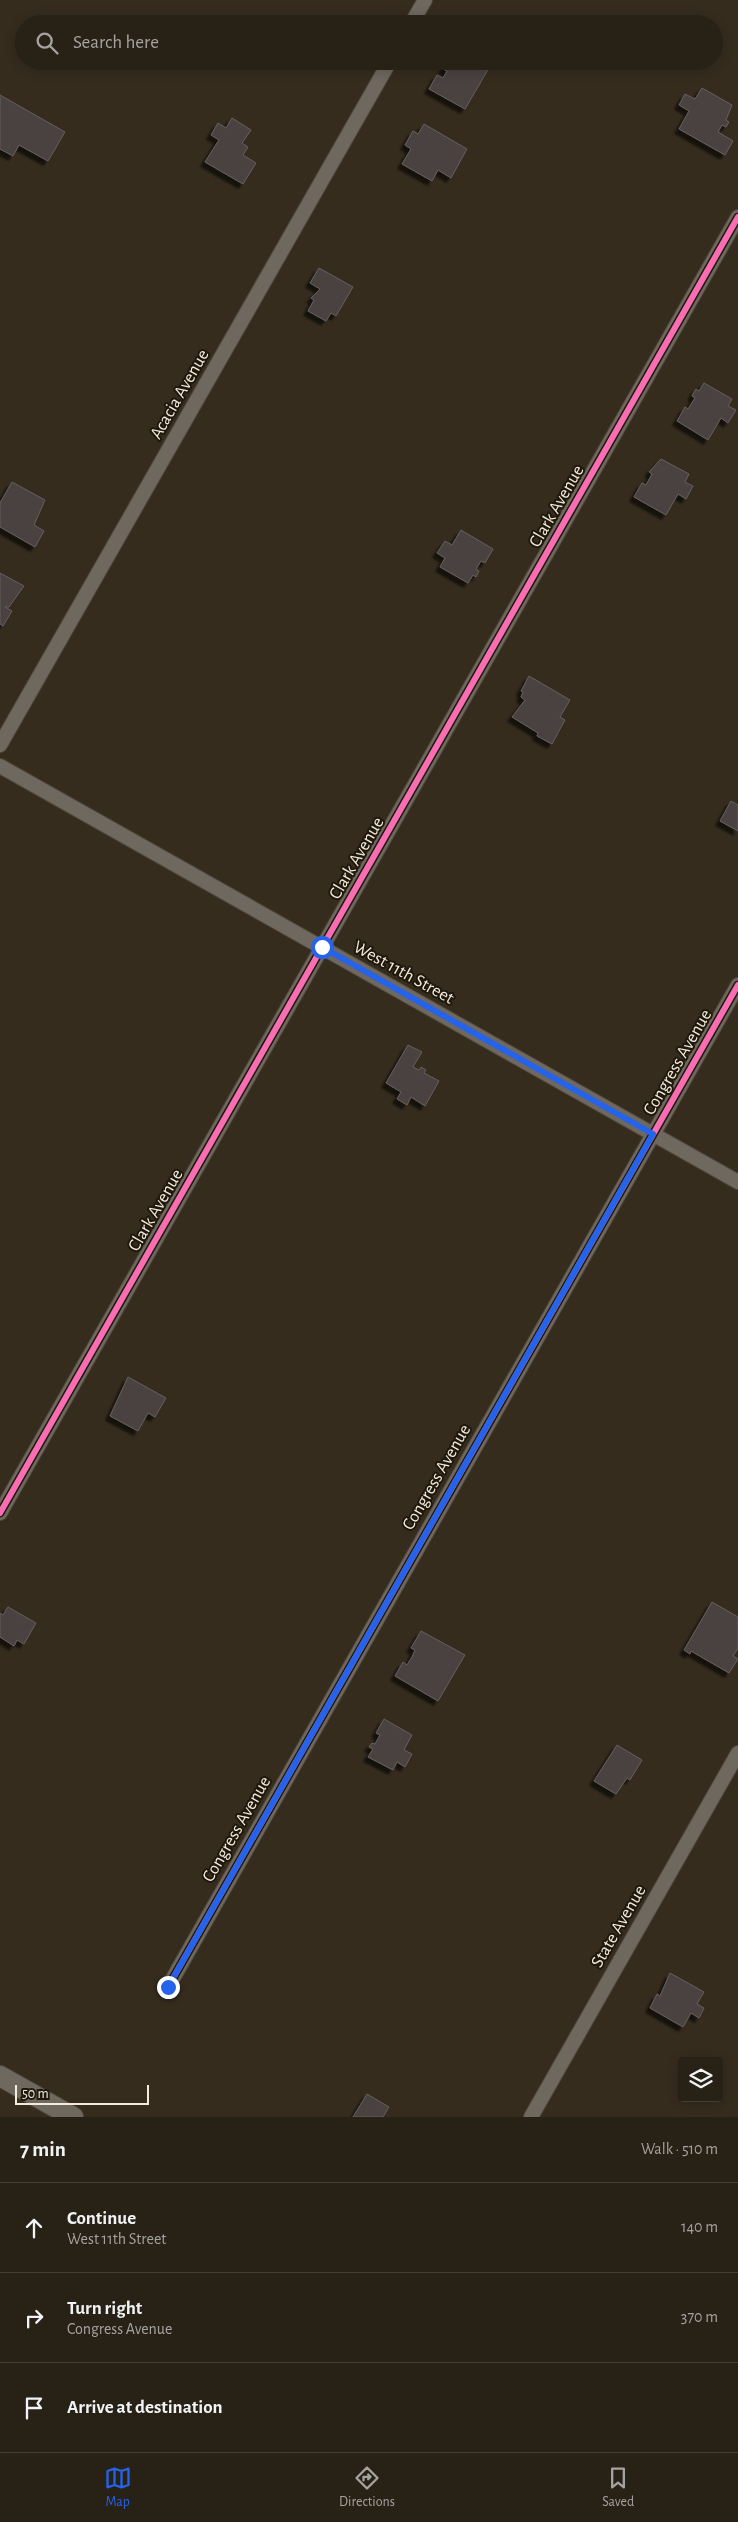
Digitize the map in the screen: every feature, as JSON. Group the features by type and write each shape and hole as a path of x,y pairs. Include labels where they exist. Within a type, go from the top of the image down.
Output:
{"street":[{"path":"417,15 425,0"},
{"name":"Acacia Avenue","path":"0,745 385,70"},
{"name":"Clark Avenue","path":"0,1513 738,218"},
{"name":"West 11th Street","path":"0,766 738,1182"},
{"name":"Congress Avenue","path":"168,1987 738,985"},
{"name":"State Avenue","path":"531,2117 738,1753"},
{"path":"0,2076 73,2117"}],"building":[{"path":"445,70 488,70 465,109 429,89 437,75 443,78 447,71"},
{"path":"702,88 732,105 726,120 729,122 726,127 722,125 718,132 733,141 725,155 679,129 689,111 679,105 685,94 695,99"},
{"path":"0,95 65,132 48,161 19,145 13,156 0,149"},
{"path":"232,118 251,130 242,143 248,147 243,155 256,163 243,184 205,162 219,140 211,135 218,123 226,128"},
{"path":"424,124 467,149 451,178 438,170 432,181 402,164 411,149 405,145 413,131 418,134"},
{"path":"319,268 353,287 336,316 331,313 326,321 308,311 314,300 311,298 320,289 310,283"},
{"path":"704,383 732,399 728,406 736,410 728,423 721,418 708,440 677,421 685,407 688,409 695,398 692,396 696,389 699,391"},
{"path":"661,459 689,474 685,482 693,486 686,499 678,494 666,515 634,497 642,483 646,485 652,474 649,472"},
{"path":"12,482 45,500 34,525 44,531 35,547 0,527 0,503"},
{"path":"461,530 493,549 485,563 481,561 476,569 479,571 476,577 473,575 468,583 440,567 445,558 437,553 445,541 452,545"},
{"path":"0,573 24,586 9,607 5,607 12,611 3,626 0,624"},
{"path":"529,676 570,700 560,717 565,720 552,744 537,736 538,733 512,717 525,700 521,697 523,692 521,691"},
{"path":"731,801 738,805 738,831 720,821"},
{"path":"408,1045 422,1052 413,1067 419,1070 421,1067 426,1070 424,1073 439,1081 425,1106 411,1097 407,1105 397,1099 401,1092 386,1083"},
{"path":"128,1377 166,1398 155,1417 148,1413 138,1431 110,1416"},
{"path":"712,1602 738,1617 738,1648 733,1656 738,1659 729,1673 691,1651 690,1654 684,1650"},
{"path":"8,1607 36,1623 24,1644 17,1640 14,1646 0,1637 0,1613 3,1615"},
{"path":"421,1631 465,1655 438,1701 395,1676 403,1662 407,1665 412,1657 415,1650 411,1648"},
{"path":"384,1719 412,1735 404,1750 412,1754 405,1767 397,1762 393,1770 368,1757 373,1749 369,1747 372,1743 375,1744 380,1735 376,1733"},
{"path":"617,1745 642,1760 630,1780 627,1778 616,1794 594,1781"},
{"path":"670,1973 704,1992 697,2004 704,2008 699,2018 691,2013 683,2027 650,2008 657,1994 660,1996"},
{"path":"367,2094 389,2107 383,2117 353,2117"}],"cycle path":[{"path":"0,1513 738,217"},
{"path":"168,1987 738,985"}],"route":[{"path":"168,1987 653,1134 322,947"}]}
